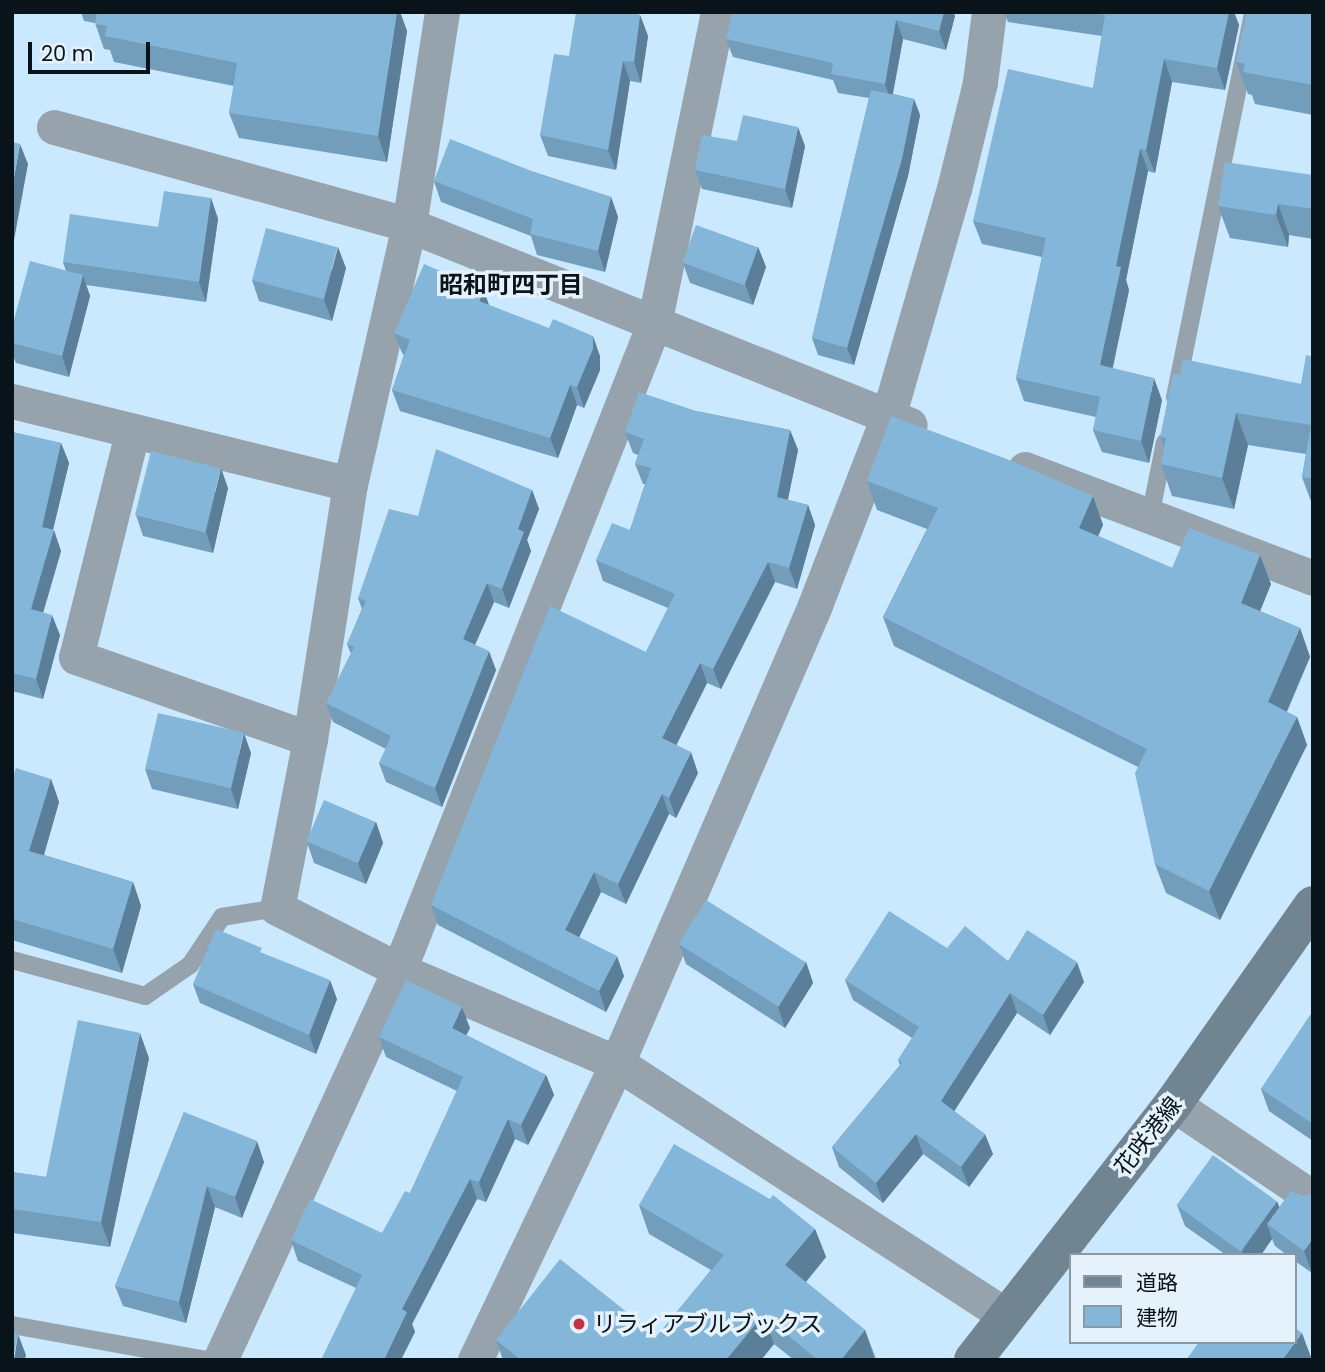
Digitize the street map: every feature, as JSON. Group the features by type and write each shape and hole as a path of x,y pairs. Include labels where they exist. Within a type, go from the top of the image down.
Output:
{"main road":[{"name":"花咲港線","path":"973,1360 1173,1104 1310,915"}],"street":[{"path":"442,12 409,225 350,484 310,739 277,908 399,970 617,1063 1007,1316"},
{"path":"220,1360 399,970 654,324 719,12"},
{"path":"475,1360 617,1063 815,605 888,417 954,189 980,82 989,12"},
{"path":"54,127 409,225 938,436"},
{"path":"12,401 132,433 350,484"},
{"path":"132,433 76,657 310,739"},
{"path":"1000,460 1313,578"},
{"path":"1173,1104 1313,1198"}],"lane":[{"path":"1150,517 1253,12"},
{"path":"12,960 145,996 190,965 222,917 277,908"},
{"path":"12,1325 206,1360"}],"building":[{"path":"97,12 397,12 378,136 229,113 237,63 105,36 107,26 95,24"},
{"path":"576,12 640,15 634,62 623,61 608,150 540,135 554,54 569,56"},
{"path":"732,12 944,12 939,31 896,20 885,84 831,74 833,63 726,39"},
{"path":"1085,12 1229,12 1217,68 1164,59 1146,150 1140,149 1116,266 1121,267 1100,365 1154,378 1141,441 1093,430 1100,397 1016,378 1046,238 973,221 1008,69 1093,88 1105,15"},
{"path":"1247,12 1313,12 1313,85 1243,72 1245,64 1236,62"},
{"path":"871,90 914,99 902,159 847,348 812,338"},
{"path":"743,115 798,127 785,189 695,170 702,135 737,141"},
{"path":"450,139 534,172 611,197 598,251 530,234 533,219 434,181"},
{"path":"12,142 20,144 12,189"},
{"path":"1225,162 1313,175 1313,209 1278,204 1276,215 1218,206"},
{"path":"164,191 211,198 199,282 63,262 70,214 158,227"},
{"path":"696,225 758,248 744,285 682,263"},
{"path":"266,228 337,247 324,299 252,280"},
{"path":"30,261 83,275 62,356 12,343 12,327"},
{"path":"424,264 484,290 479,301 549,328 553,319 593,336 593,349 577,387 570,385 550,438 392,390 410,340 394,333"},
{"path":"1306,355 1313,357 1313,479 1302,477 1311,425 1236,413 1222,478 1161,464 1166,438 1160,437 1173,374 1180,375 1183,359 1301,384"},
{"path":"639,392 696,411 790,430 777,497 808,505 789,568 768,562 713,669 700,663 662,738 691,752 669,798 662,794 618,884 594,872 565,930 617,956 599,991 431,905 550,606 646,652 675,594 596,560 612,523 630,530 651,468 635,464 644,439 625,432"},
{"path":"891,416 1004,458 1093,496 1079,528 1172,568 1189,528 1260,555 1241,603 1300,628 1268,702 1297,717 1209,891 1155,864 1135,773 1147,749 883,617 938,508 867,481"},
{"path":"12,432 61,443 42,527 54,530 31,609 52,615 36,679 12,673"},
{"path":"436,449 532,490 518,529 524,532 502,589 487,583 463,639 489,651 435,788 379,763 391,736 326,703 354,647 347,644 366,601 358,598 389,509 418,516"},
{"path":"151,451 221,468 205,532 135,515"},
{"path":"158,713 244,733 231,788 145,769"},
{"path":"16,768 51,779 29,851 133,882 113,949 12,919 12,780"},
{"path":"324,800 376,822 358,863 306,841"},
{"path":"706,900 806,963 779,1007 678,944"},
{"path":"889,911 947,948 965,926 1008,961 1027,930 1077,962 1043,1015 1010,993 941,1101 985,1134 961,1167 916,1134 876,1183 832,1147 902,1063 898,1060 919,1027 845,980"},
{"path":"216,929 262,948 260,952 330,980 309,1035 193,984"},
{"path":"406,980 462,1007 452,1028 546,1075 521,1125 508,1119 479,1182 470,1179 402,1309 407,1312 384,1360 321,1360 362,1275 291,1240 310,1199 382,1233 405,1191 410,1193 463,1077 379,1037"},
{"path":"1313,1011 1313,1124 1261,1089"},
{"path":"78,1020 140,1033 101,1222 12,1209 12,1172 46,1177"},
{"path":"184,1112 257,1141 235,1197 207,1186 179,1302 115,1286"},
{"path":"674,1144 770,1199 773,1195 815,1229 785,1265 865,1330 841,1360 818,1360 763,1315 726,1360 521,1360 496,1340 560,1259 657,1336 724,1255 639,1205"},
{"path":"1213,1155 1277,1201 1240,1252 1177,1205"},
{"path":"1291,1191 1304,1196 1313,1194 1313,1238 1304,1251 1267,1224"},
{"path":"12,1333 18,1334 13,1359 15,1360 12,1360"},
{"path":"1198,1344 1294,1344 1282,1360 1186,1360"}],"place":[{"name":"リラィアブルブックス","path":"579,1324"}],"district":[{"name":"昭和町四丁目","path":"511,285"}]}
